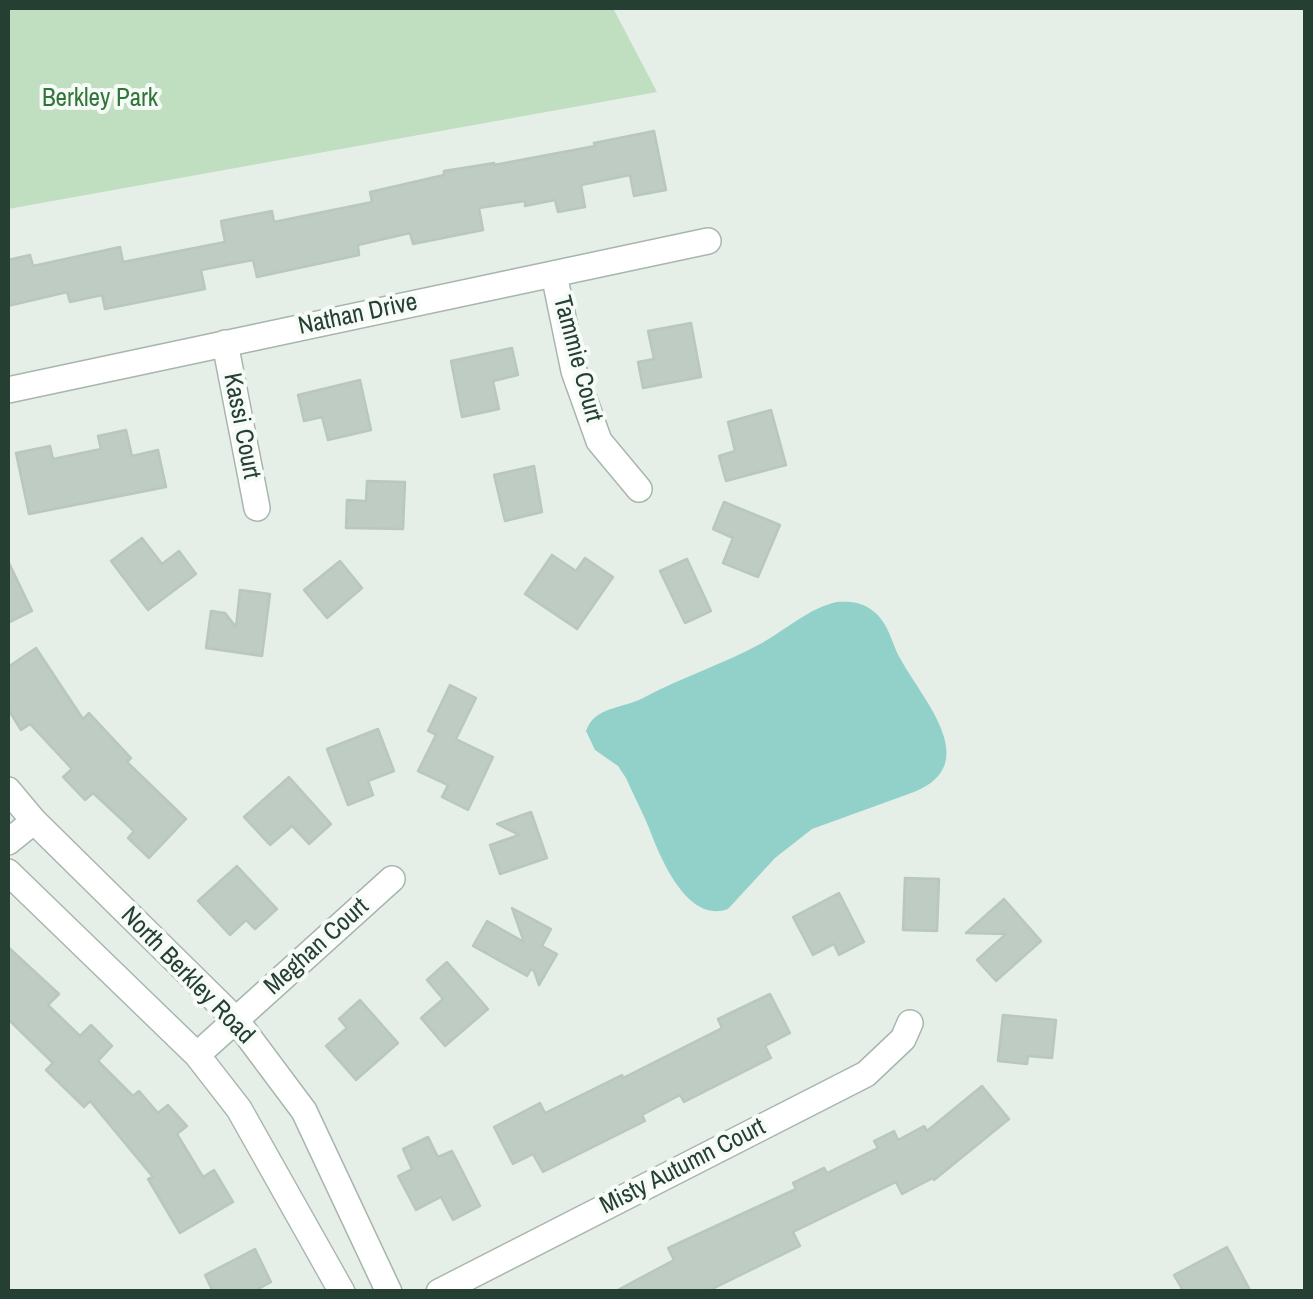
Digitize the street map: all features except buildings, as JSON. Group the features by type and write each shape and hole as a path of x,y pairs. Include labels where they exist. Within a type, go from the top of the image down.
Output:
{"street":[{"name":"Nathan Drive","path":"8,390 708,241"},
{"name":"Tammie Court","path":"554,274 574,371 599,441 639,489"},
{"name":"Kassi Court","path":"225,343 256,508"},
{"name":"North Berkley Road","path":"8,790 34,822 236,1020 304,1111 388,1292"},
{"path":"8,842 34,822"},
{"name":"North Berkley Road","path":"8,872 197,1055 239,1108 342,1292"},
{"name":"Meghan Court","path":"197,1055 392,879"},
{"name":"Misty Autumn Court","path":"439,1292 866,1074 904,1038 910,1023"}],"green space":[{"name":"Berkley Park","path":"8,8 613,8 657,92 8,209"}],"water":[{"path":"837,602 865,606 883,621 941,730 945,765 935,780 914,792 812,829 775,858 728,909 713,911 700,907 688,898 668,870 626,778 618,766 595,750 586,731 602,712 635,702 733,658 808,614"}]}
